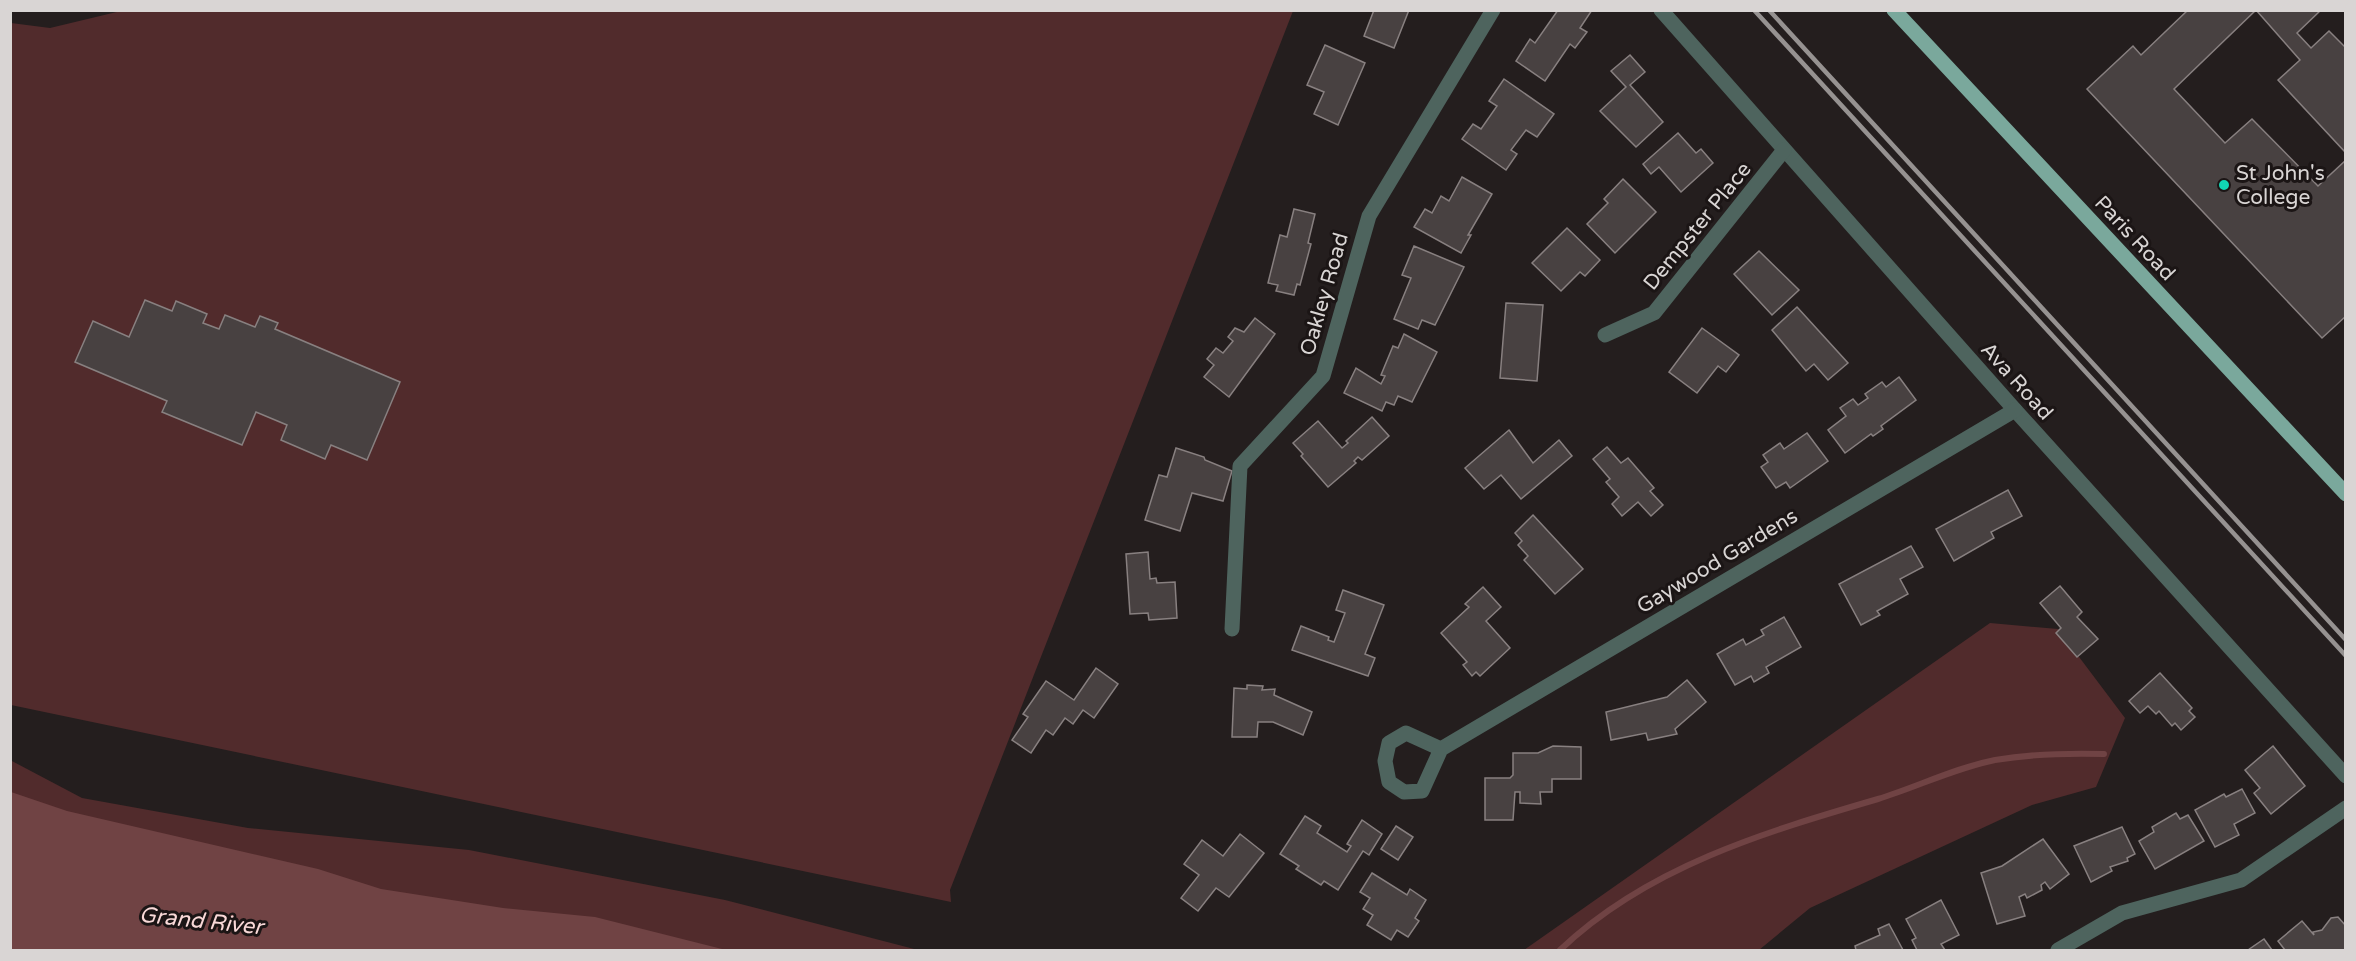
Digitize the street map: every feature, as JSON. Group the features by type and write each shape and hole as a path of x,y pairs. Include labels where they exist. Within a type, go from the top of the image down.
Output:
{"main road":[{"name":"Paris Road","path":"1894,10 2346,494"}],"street":[{"name":"Oakley Road","path":"1232,629 1240,466 1323,376 1369,216 1493,10"},
{"name":"Ava Road","path":"1661,10 2015,410 2346,776"},
{"name":"Dempster Place","path":"1605,335 1654,314 1784,150"},
{"name":"Gaywood Gardens","path":"1442,748 2015,410"},
{"path":"2058,951 2122,913 2241,880 2346,808"}],"shaded area":[{"path":"125,10 1293,11 950,890 951,902 11,705 11,23 50,28"},
{"path":"1990,623 2058,629 2125,718 2096,787 2032,805 1810,908 1759,950 1524,950"},
{"path":"10,760 82,798 248,828 469,850 725,900 918,950 672,950 186,853 11,802"}],"water":[{"name":"Grand River","path":"11,792 67,811 318,869 381,889 503,908 595,917 726,950 11,950"}],"building":[{"path":"1374,10 1409,10 1394,48 1364,36"},
{"path":"1558,10 1592,10 1580,28 1587,32 1575,48 1570,44 1545,81 1516,61 1530,39 1535,43"},
{"path":"2188,10 2256,10 2174,89 2225,143 2252,119 2318,186 2346,160 2346,316 2322,338 2087,89 2133,46 2141,55"},
{"path":"2256,10 2321,10 2297,33 2311,48 2329,31 2346,48 2346,153 2278,80 2300,60"},
{"path":"1325,45 1365,63 1338,125 1314,114 1324,92 1307,85"},
{"path":"1630,55 1645,72 1630,85 1663,122 1636,147 1600,111 1626,87 1611,71"},
{"path":"1504,79 1554,114 1537,137 1526,130 1511,150 1517,154 1506,170 1462,139 1473,124 1481,129 1497,106 1489,101"},
{"path":"1678,133 1696,153 1701,149 1713,163 1681,192 1659,167 1651,174 1643,164"},
{"path":"1462,177 1492,194 1468,235 1471,235 1461,253 1414,227 1425,209 1432,213 1441,196 1449,201"},
{"path":"1623,179 1656,212 1615,253 1587,224 1608,203 1604,199"},
{"path":"1294,209 1315,214 1308,243 1311,244 1300,285 1297,284 1294,295 1276,291 1278,285 1268,283 1280,235 1287,237"},
{"path":"1567,228 1600,260 1585,276 1580,272 1561,291 1532,263"},
{"path":"1414,246 1464,267 1435,325 1422,320 1418,329 1394,319 1411,278 1402,275"},
{"path":"1759,251 1799,290 1772,315 1734,274"},
{"path":"145,300 172,311 176,301 207,314 203,323 219,329 225,315 255,327 260,316 278,323 275,329 400,382 367,460 331,445 325,459 281,440 287,425 256,412 242,445 162,412 167,401 75,362 93,321 129,337"},
{"path":"1506,303 1543,305 1537,381 1500,378"},
{"path":"1797,307 1848,363 1828,380 1814,364 1806,371 1772,330"},
{"path":"1255,318 1275,334 1229,397 1204,377 1214,365 1207,359 1216,348 1223,353 1233,341 1228,337 1235,328 1244,332"},
{"path":"1702,328 1739,355 1726,372 1718,366 1697,393 1669,372"},
{"path":"1404,334 1437,352 1412,402 1398,396 1394,405 1386,402 1382,411 1344,393 1356,368 1381,384 1385,376 1381,375 1393,346 1398,348"},
{"path":"1899,377 1916,400 1881,426 1883,429 1873,436 1871,434 1845,453 1828,430 1846,416 1840,408 1853,399 1858,405 1868,398 1865,394 1882,382 1886,387"},
{"path":"1372,417 1389,436 1362,460 1358,457 1354,461 1356,463 1328,487 1301,456 1303,454 1293,443 1318,421 1342,448 1348,443 1346,441"},
{"path":"1509,430 1533,463 1559,440 1572,456 1521,499 1501,475 1484,489 1465,468"},
{"path":"1807,433 1828,461 1790,488 1786,482 1776,488 1761,467 1768,462 1763,455 1780,443 1784,449"},
{"path":"1607,447 1621,463 1628,458 1654,488 1650,491 1663,505 1651,516 1638,502 1622,516 1612,504 1619,497 1606,482 1610,479 1593,459"},
{"path":"1176,448 1204,457 1205,460 1232,471 1223,501 1192,493 1180,531 1145,520 1159,475 1167,477"},
{"path":"2008,490 2022,516 1991,532 1994,538 1954,561 1936,529"},
{"path":"1533,515 1583,569 1555,594 1524,560 1528,556 1518,545 1522,541 1515,533"},
{"path":"1911,546 1923,567 1900,579 1908,594 1877,611 1880,615 1861,625 1839,584"},
{"path":"1148,552 1150,579 1156,578 1157,583 1175,582 1177,618 1149,620 1148,613 1130,614 1126,554"},
{"path":"2060,586 2082,612 2077,617 2098,639 2077,657 2056,633 2061,628 2040,603"},
{"path":"1483,587 1501,607 1486,621 1510,648 1480,676 1476,672 1472,676 1463,665 1467,662 1441,633 1469,607 1465,604"},
{"path":"1343,590 1384,605 1365,654 1375,658 1368,676 1292,650 1301,626 1329,637 1328,640 1334,642 1345,613 1336,610"},
{"path":"1784,617 1801,647 1766,667 1769,673 1754,682 1751,676 1735,685 1717,654 1743,639 1746,645 1764,635 1761,630"},
{"path":"1096,668 1118,684 1094,718 1083,710 1073,724 1065,718 1053,735 1046,730 1031,753 1012,740 1028,717 1023,714 1046,681 1074,700"},
{"path":"2160,673 2192,708 2189,711 2195,717 2181,730 2175,723 2172,726 2159,711 2156,714 2148,706 2140,713 2129,701"},
{"path":"1687,680 1706,702 1675,729 1677,734 1648,740 1646,733 1611,740 1606,712 1667,697"},
{"path":"1247,685 1263,686 1262,690 1275,689 1274,695 1312,712 1303,735 1273,722 1258,722 1257,737 1232,737 1234,688 1247,689"},
{"path":"1553,746 1581,747 1581,779 1552,779 1552,792 1540,792 1541,804 1520,803 1520,792 1515,792 1513,820 1485,820 1485,778 1510,778 1513,775 1513,753 1538,753"},
{"path":"2273,746 2305,786 2271,814 2254,793 2260,788 2245,770"},
{"path":"2242,789 2255,813 2234,824 2239,835 2215,847 2195,810 2224,794 2226,797"},
{"path":"2176,813 2180,819 2188,815 2204,841 2155,869 2139,841 2154,832 2152,827"},
{"path":"1305,816 1321,826 1317,833 1347,852 1351,846 1347,844 1362,820 1382,834 1369,855 1363,851 1338,890 1324,881 1321,885 1296,869 1299,866 1280,854"},
{"path":"1396,826 1413,837 1398,860 1381,849"},
{"path":"2122,827 2135,854 2127,858 2128,861 2110,867 2112,871 2091,882 2074,846"},
{"path":"1240,834 1264,853 1229,897 1216,888 1198,911 1181,898 1199,875 1184,864 1202,840 1223,856"},
{"path":"2043,839 2069,874 2050,889 2045,882 2041,885 2042,890 2027,898 2025,894 2019,897 2025,916 1997,924 1981,873 2002,866"},
{"path":"1372,873 1407,895 1410,889 1426,900 1415,918 1419,921 1408,937 1397,930 1391,940 1367,925 1373,915 1363,909 1370,898 1360,892"},
{"path":"1941,900 1959,935 1941,944 1945,950 1917,950 1912,940 1916,938 1906,919"},
{"path":"2338,917 2346,926 2346,950 2285,950 2278,941 2302,921 2314,935 2313,932 2322,930 2331,918"},
{"path":"1889,924 1903,950 1856,950 1855,946 1880,935 1878,929"},
{"path":"2264,939 2272,950 2248,950"}],"waterway":[{"path":"1560,950 1594,921 1630,896 1669,874 1751,839 1893,794 1980,763 2036,755 2104,754"}],"railway":[{"path":"1754,10 2346,656"},
{"path":"1769,10 2346,640"}],"place":[{"name":"St John's College","path":"2224,185"}]}
